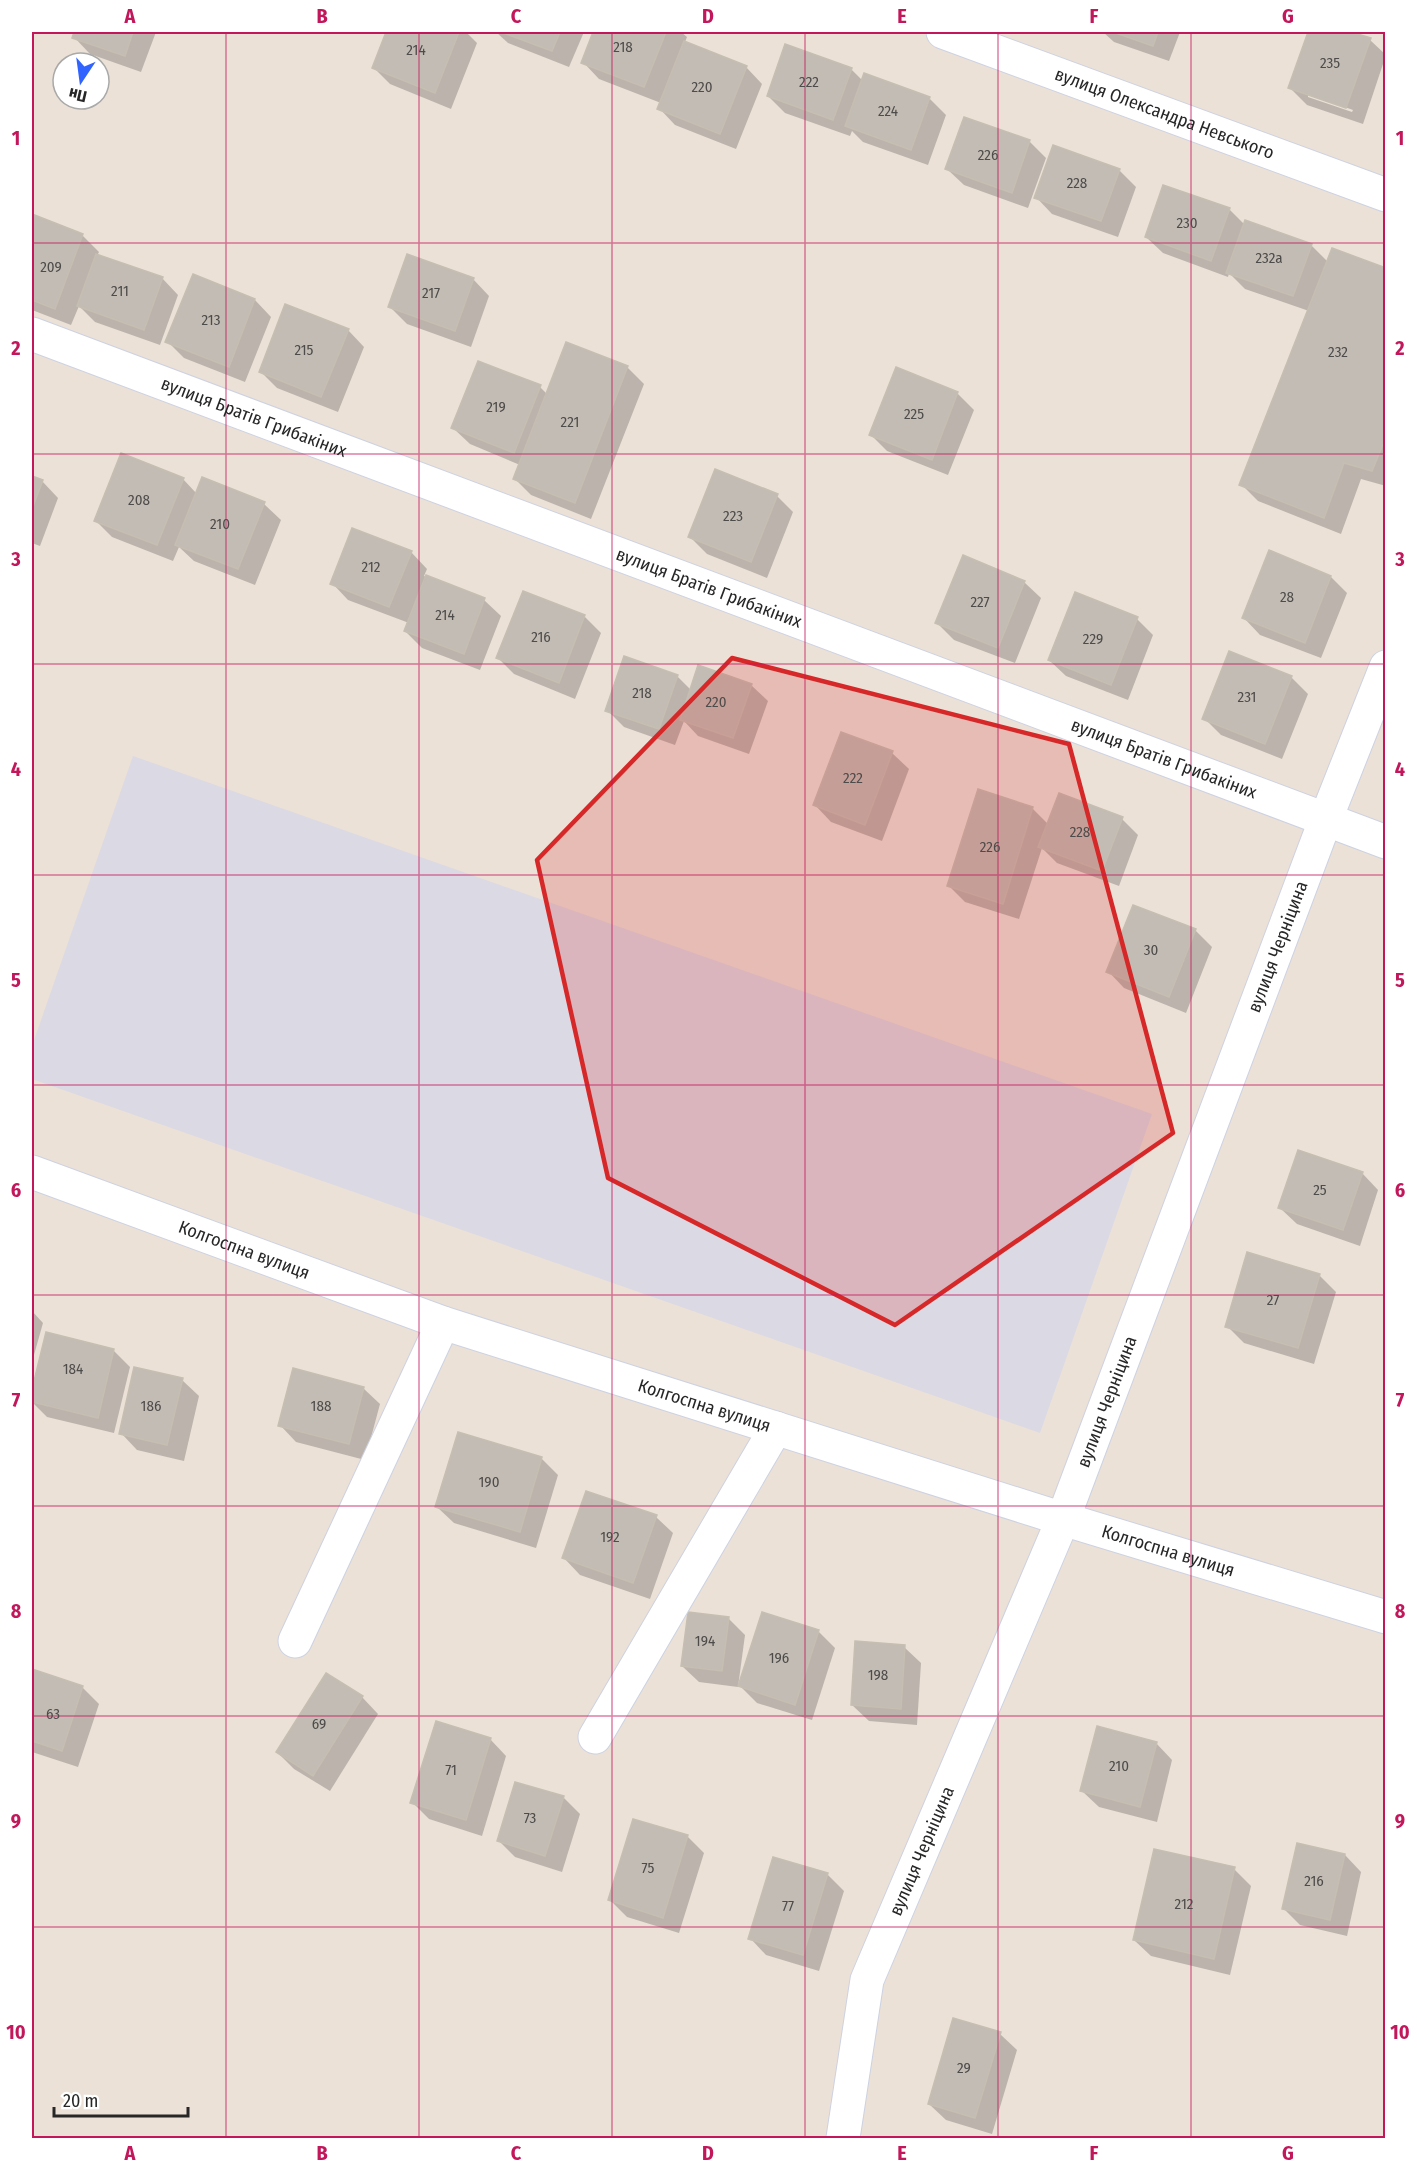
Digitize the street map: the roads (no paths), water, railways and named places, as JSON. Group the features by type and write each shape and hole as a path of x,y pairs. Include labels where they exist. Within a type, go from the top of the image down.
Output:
{"street":[{"name":"вулиця Олександра Невського","path":"943,32 1386,195"},
{"name":"вулиця Братів Грибакіних","path":"32,334 1386,842"},
{"name":"вулиця Черніцина","path":"843,2139 867,1980 1063,1519 1325,820 1386,667"},
{"name":"Колгоспна вулиця","path":"32,1172 442,1323 1063,1519 1386,1617"},
{"path":"295,1641 442,1323"},
{"path":"596,1737 776,1428"}]}
